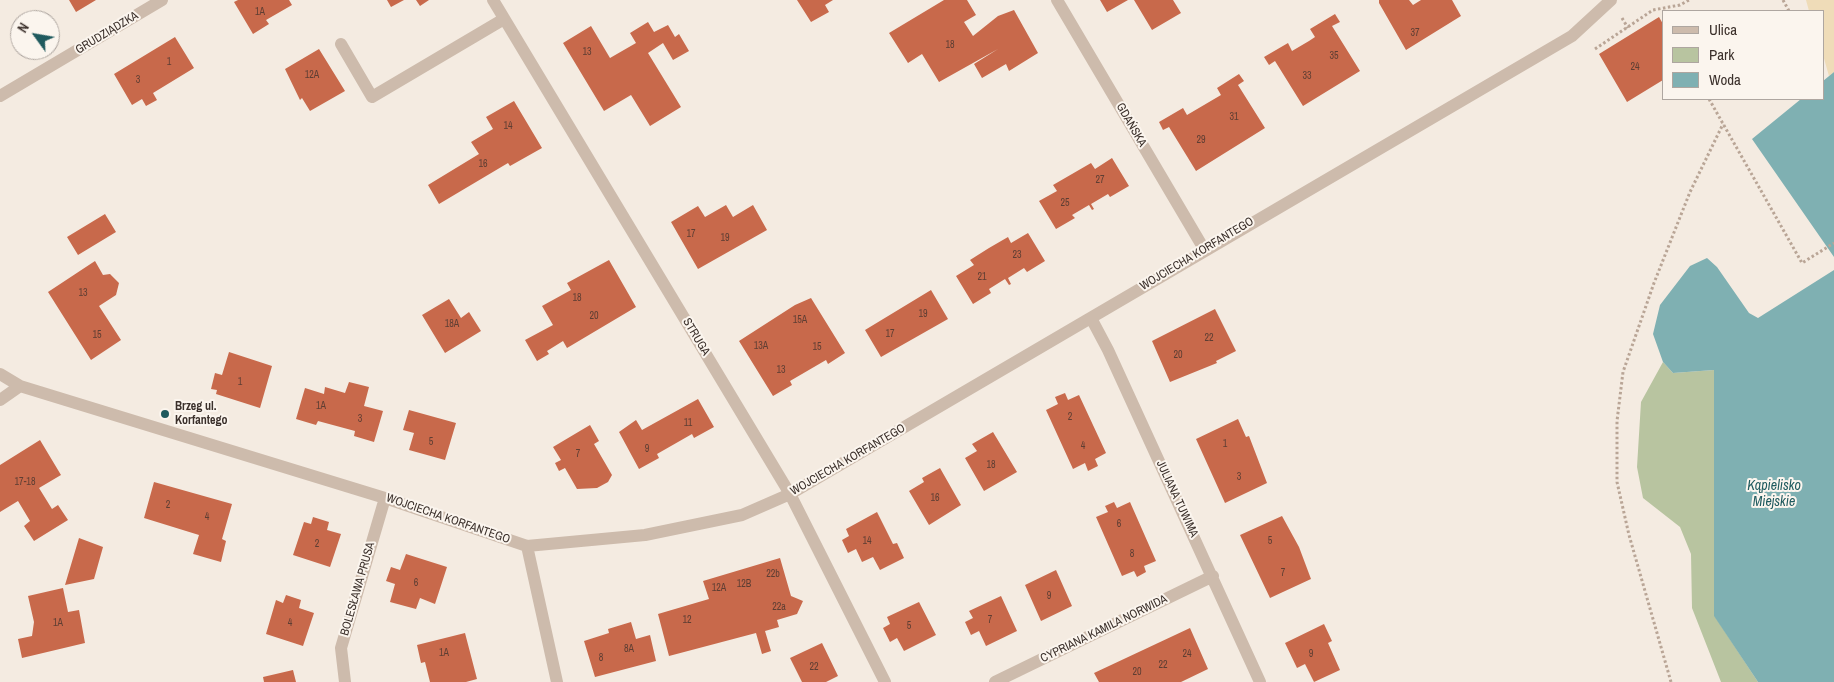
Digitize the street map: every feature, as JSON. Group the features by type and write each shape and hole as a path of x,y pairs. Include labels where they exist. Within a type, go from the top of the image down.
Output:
{"street":[{"name":"GRUDZIĄDZKA","path":"0,96 162,0"},
{"name":"STRUGA","path":"493,0 790,494 885,682"},
{"name":"GDAŃSKA","path":"1057,0 1204,249"},
{"name":"WOJCIECHA KORFANTEGO","path":"0,374 20,386 385,498 527,546 645,535 742,515 790,494 1091,318 1204,249 1572,36 1612,1"},
{"path":"341,44 372,97 504,19"},
{"name":"JULIANA TUWIMA","path":"1091,318 1108,350 1213,576 1260,682"},
{"path":"0,400 20,386"},
{"name":"BOLESŁAWA PRUSA","path":"345,682 341,648 385,498"},
{"path":"527,546 557,682"},
{"name":"CYPRIANA KAMILA NORWIDA","path":"995,682 1213,576"}],"path":[{"path":"1595,49 1653,10 1680,5 1689,0"},
{"path":"1710,100 1802,263 1834,243"},
{"path":"1672,682 1629,535 1617,482 1617,421 1623,372 1654,283 1690,192 1723,124"}],"green space":[{"path":"1663,362 1673,373 1714,370 1714,615 1758,682 1721,682 1692,608 1691,554 1680,527 1643,498 1637,467 1641,402"}],"sand":[{"path":"1806,0 1834,0 1834,72 1829,76 1824,58 1824,10 1809,10"}],"water":[{"path":"1834,72 1834,257 1752,139 1800,100 1824,100 1824,80"},
{"name":"Kąpielisko Miejskie","path":"1707,258 1717,267 1749,313 1758,318 1834,270 1834,682 1758,682 1714,616 1714,370 1673,373 1663,362 1653,334 1660,305 1690,266"}],"building":[{"path":"69,0 96,0 76,12"},
{"path":"238,0 289,0 292,5 266,20 269,24 253,34 234,2"},
{"path":"387,0 404,0 391,7"},
{"path":"416,0 429,0 420,6"},
{"path":"797,0 833,0 825,5 829,12 811,22"},
{"path":"944,0 967,0 976,15 964,22 973,36 998,16 1014,10 1038,53 1009,71 1006,64 982,78 974,64 998,49 939,82 922,54 908,63 889,33"},
{"path":"1100,0 1128,0 1107,12"},
{"path":"1134,0 1173,0 1181,13 1152,30"},
{"path":"1379,0 1409,0 1413,5 1421,0 1452,0 1461,16 1406,50"},
{"path":"1335,14 1340,22 1332,26 1360,71 1303,106 1275,61 1269,65 1264,57 1288,43 1292,51 1309,41 1315,37 1310,29"},
{"path":"1659,17 1662,22 1662,81 1627,102 1599,54"},
{"path":"648,22 654,32 668,25 675,37 679,34 689,51 673,60 663,43 648,53 681,107 650,126 631,95 604,111 563,43 591,26 610,58 636,43 630,33"},
{"path":"175,37 194,68 153,93 157,100 146,106 142,99 132,105 114,74"},
{"path":"319,49 345,91 310,111 302,98 300,100 285,69"},
{"path":"1239,74 1244,81 1238,85 1265,128 1196,171 1169,127 1163,130 1159,122 1183,108 1187,115 1221,95 1217,88"},
{"path":"514,101 542,148 510,166 508,163 439,204 428,185 479,154 471,142 493,129 486,117"},
{"path":"1112,158 1129,186 1110,197 1108,194 1091,204 1094,209 1092,210 1089,205 1072,215 1075,218 1056,229 1039,201 1057,191 1053,185 1091,163 1095,169"},
{"path":"726,205 733,217 753,205 767,230 698,269 671,222 698,206 705,217"},
{"path":"105,214 116,232 78,255 67,237"},
{"path":"1028,233 1045,261 1027,272 1024,268 1008,278 1011,284 1009,285 1005,279 989,289 991,293 973,304 956,276 974,265 970,260 989,248 1008,237 1011,243"},
{"path":"609,260 636,307 567,348 563,341 547,351 549,354 537,361 525,340 553,325 542,306 571,290 567,283"},
{"path":"95,261 103,275 110,274 119,283 116,295 99,306 121,340 91,360 48,292"},
{"path":"931,290 948,319 881,357 865,330"},
{"path":"811,298 845,353 828,364 826,360 790,381 792,385 773,396 739,341 795,305"},
{"path":"449,299 461,318 469,312 481,331 445,353 422,315"},
{"path":"1215,309 1236,351 1216,361 1217,363 1170,382 1152,341"},
{"path":"229,352 272,366 260,408 216,394 217,390 211,389 215,373 222,375"},
{"path":"349,382 369,387 364,406 383,411 374,442 354,436 355,431 318,421 316,425 296,419 305,388 324,394 325,387 345,393"},
{"path":"1065,393 1068,400 1079,395 1106,453 1095,459 1098,466 1088,471 1085,463 1073,469 1046,410 1058,404 1055,397"},
{"path":"698,399 714,427 694,438 692,434 657,454 659,458 639,469 619,432 636,420 642,430"},
{"path":"409,410 456,423 445,460 409,450 414,433 403,430"},
{"path":"1238,419 1246,437 1249,436 1267,483 1225,503 1196,439"},
{"path":"590,425 599,441 594,444 612,475 608,482 597,488 577,489 565,468 559,471 555,463 561,460 553,447"},
{"path":"993,432 1017,472 984,491 965,458 977,451 972,444"},
{"path":"40,440 61,475 39,488 52,509 58,505 68,520 34,541 24,526 30,521 18,501 0,512 0,465"},
{"path":"940,468 961,505 929,525 909,491 924,482 922,478"},
{"path":"154,482 232,504 222,539 226,541 221,562 193,554 199,535 144,518"},
{"path":"1114,502 1117,508 1130,502 1156,561 1144,566 1146,572 1137,577 1134,571 1122,576 1096,517 1108,512 1105,506"},
{"path":"877,512 893,544 897,543 904,558 880,570 873,557 862,562 856,549 848,553 842,540 849,536 846,529"},
{"path":"1282,516 1299,547 1311,579 1270,598 1240,535"},
{"path":"313,517 329,522 327,530 341,534 330,567 293,555 304,522 311,524"},
{"path":"79,538 103,547 94,579 65,585"},
{"path":"406,554 447,567 435,604 420,598 416,609 390,602 395,584 386,581 391,567 400,570"},
{"path":"780,558 791,596 803,601 797,614 777,620 779,627 765,631 771,651 762,654 756,633 669,656 658,614 709,599 703,581"},
{"path":"1056,570 1072,606 1041,621 1025,585"},
{"path":"63,588 68,612 79,610 85,643 22,658 18,639 32,636 34,622 28,596"},
{"path":"286,595 301,600 299,608 314,613 303,646 266,634 276,600 283,603"},
{"path":"1001,596 1017,631 986,646 979,631 971,635 965,622 973,618 969,611"},
{"path":"919,602 936,635 904,651 897,638 890,642 883,628 890,624 887,617"},
{"path":"631,622 636,639 650,635 656,661 595,677 584,641 609,633 608,629"},
{"path":"1324,624 1332,641 1328,643 1340,670 1314,682 1305,664 1297,668 1285,643"},
{"path":"1190,628 1208,669 1181,682 1099,682 1094,673"},
{"path":"465,633 477,679 466,682 430,682 425,662 421,663 417,645"},
{"path":"822,643 838,676 826,682 802,682 790,658"},
{"path":"293,670 296,682 264,682 263,677"}],"place":[{"name":"Brzeg ul. Korfantego","path":"165,414"}]}
